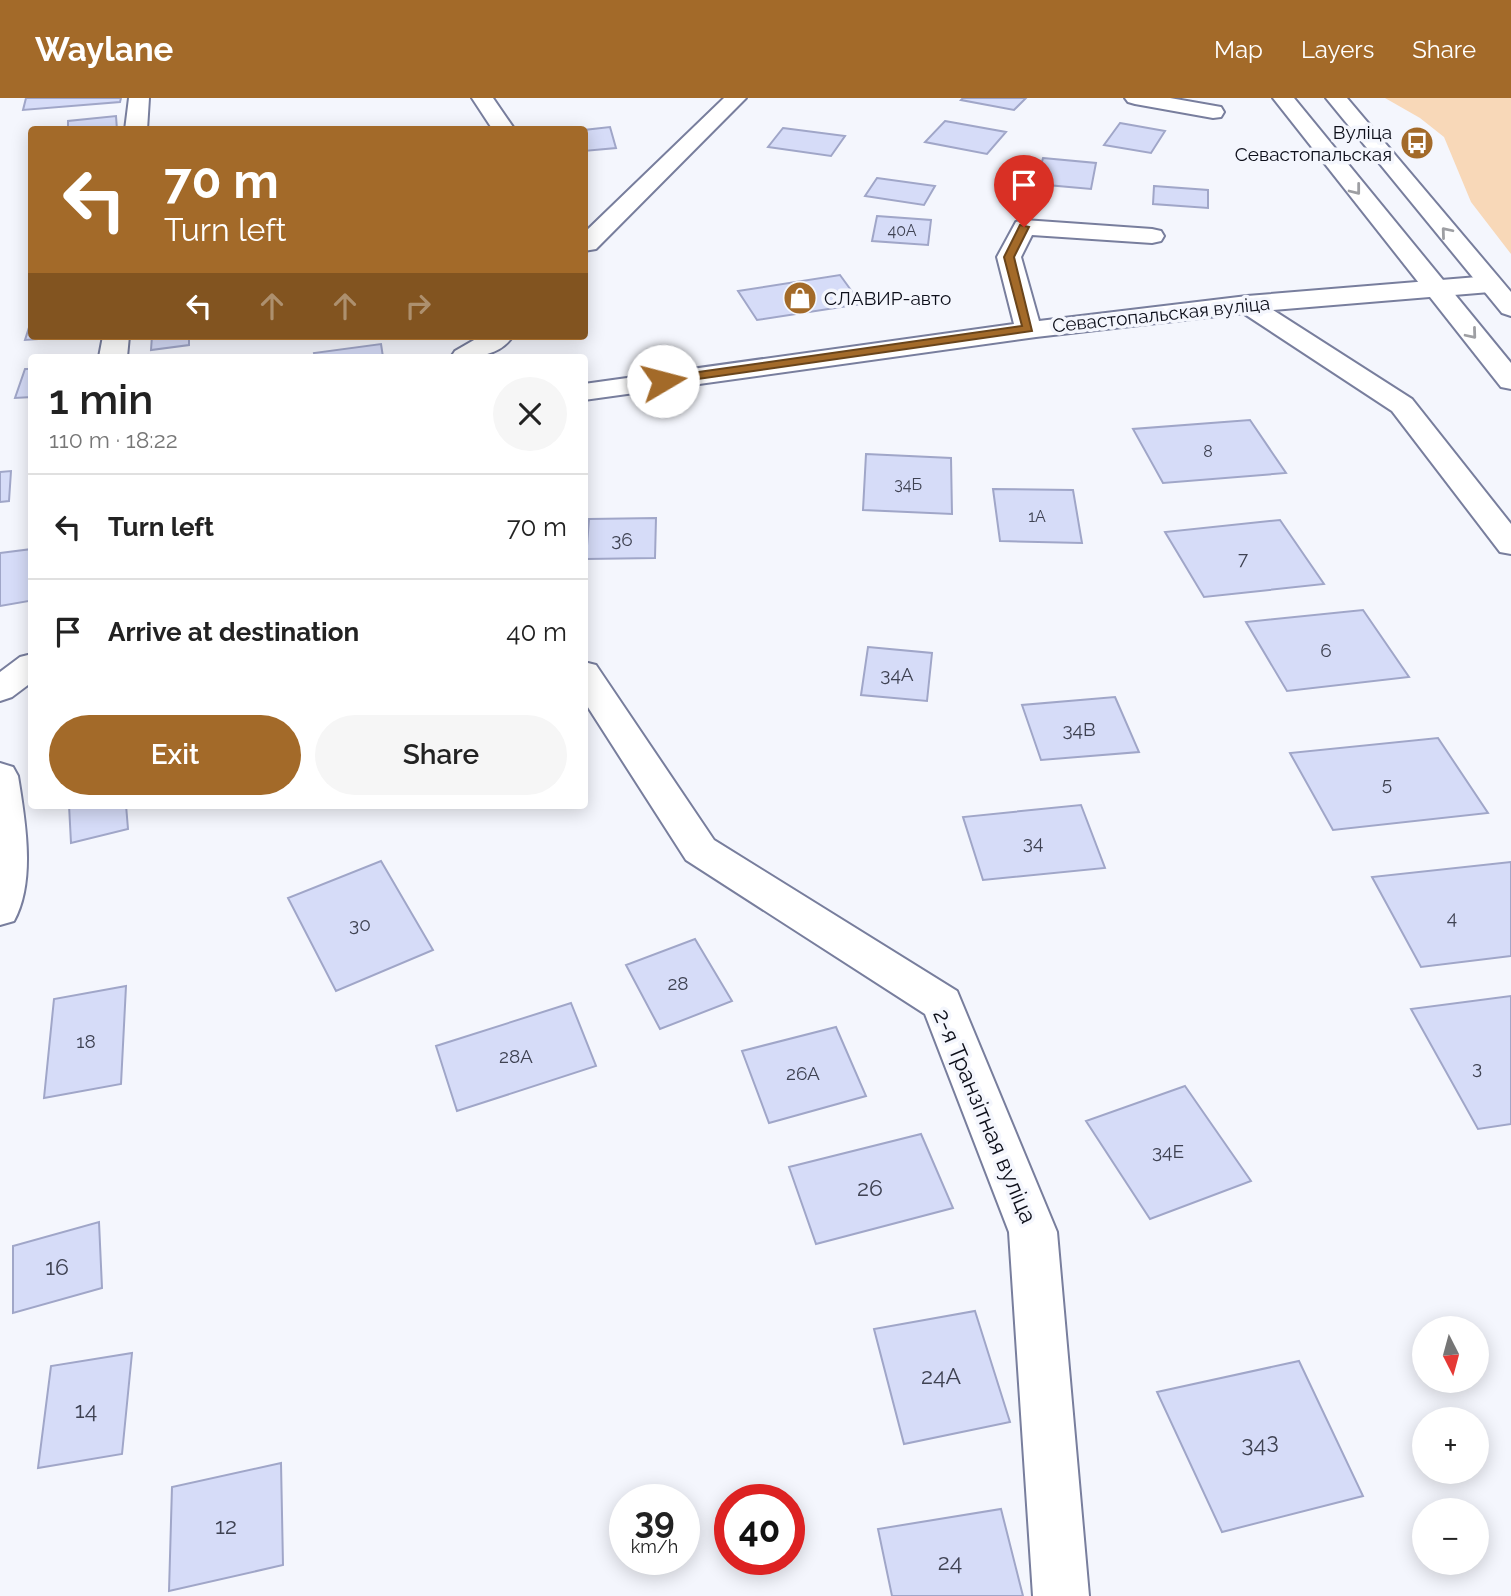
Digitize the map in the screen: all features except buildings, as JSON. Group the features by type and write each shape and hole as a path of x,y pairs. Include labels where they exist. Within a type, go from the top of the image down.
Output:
{"street":[{"path":"136,126 139,98"},
{"path":"482,98 501,126"},
{"path":"588,247 736,98"},
{"path":"1135,98 1213,112"},
{"path":"1283,98 1511,381"},
{"path":"1336,98 1511,308"},
{"path":"1028,328 1009,257 1024,227 1153,236"},
{"name":"Севастопальская вуліца","path":"588,391 1028,328 1247,304 1490,284"},
{"path":"1247,304 1402,405 1511,545"},
{"path":"470,354 493,340"},
{"path":"0,689 28,668"},
{"name":"2-я Транзітная вуліца","path":"588,679 700,850 942,1003 1033,1231 1061,1596"},
{"path":"0,776 9,845 0,910"}],"shaded area":[{"path":"1385,98 1511,98 1511,254 1471,202 1444,137 1420,118"}],"place":[{"name":"Вуліца Севастопальская","path":"1417,143"},
{"name":"СЛАВИР-авто","path":"800,298"}],"route":[{"path":"663,381 1028,328 1009,257 1024,227"}]}
